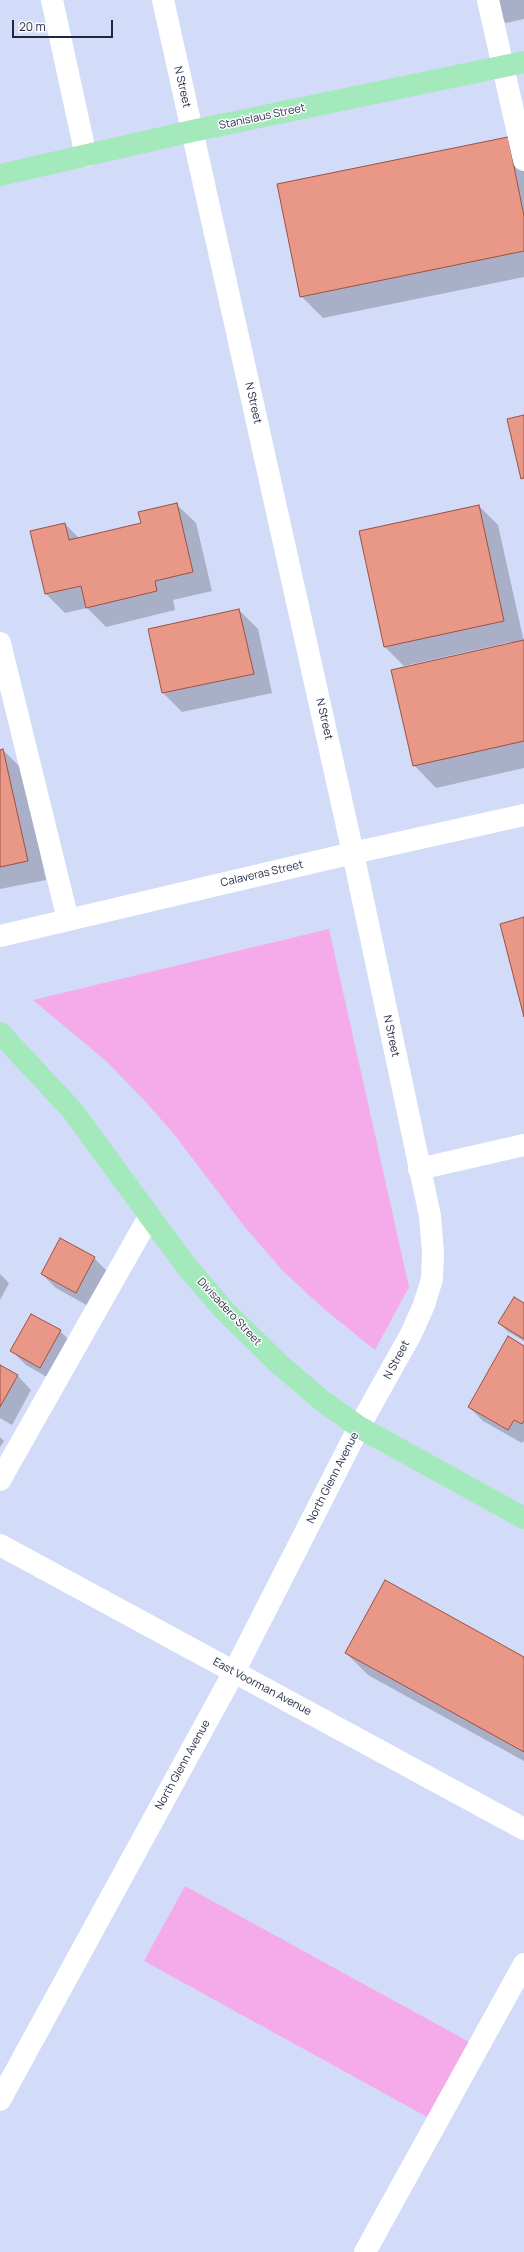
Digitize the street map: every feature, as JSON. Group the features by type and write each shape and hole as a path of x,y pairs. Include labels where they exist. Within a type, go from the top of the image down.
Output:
{"main road":[{"name":"Stanislaus Street","path":"0,175 192,131 514,64"},
{"name":"Divisadero Street","path":"0,1033 72,1110 187,1267 256,1342 321,1400 360,1428 524,1518"}],"street":[{"path":"52,0 86,156"},
{"name":"N Street","path":"163,0 353,853 430,1216 433,1252 432,1279 424,1305 411,1334 360,1428"},
{"path":"488,0 514,64 524,160"},
{"path":"0,643 68,920"},
{"name":"Calaveras Street","path":"0,936 353,853 524,815"},
{"path":"419,1169 524,1145"},
{"path":"0,1480 149,1217"},
{"name":"North Glenn Avenue","path":"0,2100 234,1672 360,1428"},
{"name":"East Voorman Avenue","path":"0,1545 524,1829"},
{"path":"365,2252 524,1964"}],"shaded area":[{"path":"329,929 409,1287 375,1350 324,1309 283,1271 244,1226 173,1133 145,1101 106,1061 33,1000"},
{"path":"185,1886 471,2043 429,2118 144,1961"}],"building":[{"path":"508,137 524,216 524,251 300,297 277,184"},
{"path":"524,415 524,478 521,479 507,419"},
{"path":"177,503 193,572 155,581 157,591 86,608 81,586 45,594 30,531 65,523 69,540 141,523 138,512"},
{"path":"479,505 504,621 384,647 359,531"},
{"path":"239,609 254,674 162,693 148,629"},
{"path":"524,640 524,741 413,766 391,670"},
{"path":"3,749 28,861 0,867 0,750"},
{"path":"524,917 524,1017 500,924"},
{"path":"60,1238 95,1257 76,1293 41,1274"},
{"path":"514,1297 524,1303 524,1339 498,1323"},
{"path":"31,1314 61,1330 40,1368 10,1351"},
{"path":"508,1336 524,1346 524,1421 522,1424 514,1420 508,1430 468,1407"},
{"path":"0,1365 18,1375 0,1407"},
{"path":"385,1580 524,1657 524,1752 345,1653"}]}
